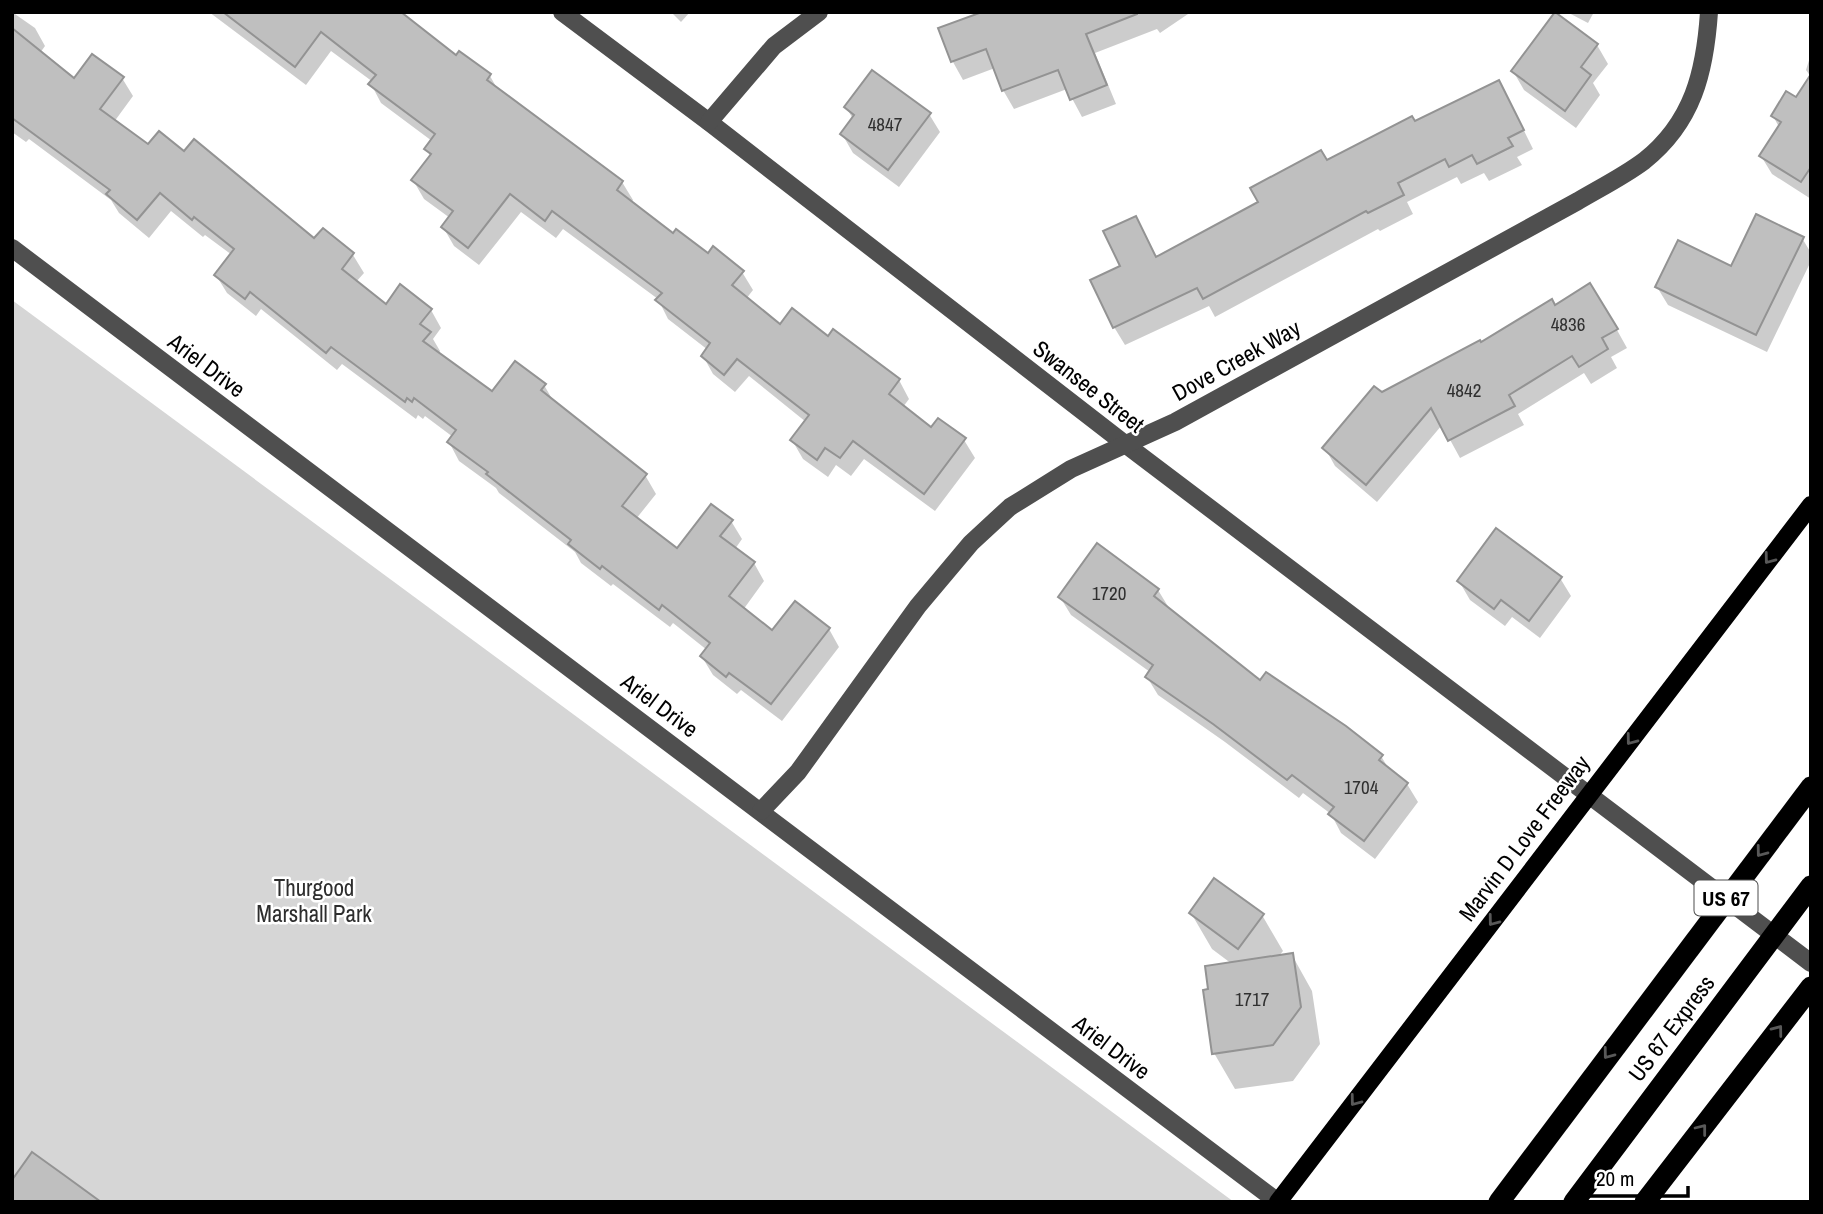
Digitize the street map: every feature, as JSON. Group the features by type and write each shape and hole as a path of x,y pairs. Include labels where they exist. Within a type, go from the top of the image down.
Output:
{"highway":[{"name":"US 67","path":"1499,1202 1807,792"},
{"name":"US 67 Express","path":"1573,1202 1811,886"},
{"path":"1645,1202 1811,986"}],"main road":[{"name":"Marvin D Love Freeway","path":"1278,1202 1811,505"}],"street":[{"name":"Swansee Street","path":"562,12 709,122 1125,444 1811,964"},
{"path":"709,122 774,46 819,12"},
{"name":"Dove Creek Way","path":"761,811 798,772 918,606 971,543 1010,507 1071,469 1175,422 1578,201 1644,161 1681,123 1699,82 1709,12"},
{"name":"Ariel Drive","path":"12,248 1278,1202"}],"green space":[{"name":"Thurgood Marshall Park","path":"12,300 1234,1202 12,1202"}],"building":[{"path":"223,12 401,12 456,55 459,51 491,74 487,80 623,181 617,190 673,233 676,229 708,253 713,246 744,271 732,285 780,324 792,308 828,336 833,329 900,379 889,394 931,427 938,418 966,438 924,494 853,441 840,458 825,448 817,460 790,440 809,415 737,359 724,375 701,356 710,343 655,300 662,293 552,211 545,221 510,194 468,248 441,227 453,211 411,180 431,154 424,149 435,134 368,84 376,75 321,32 295,67"},
{"path":"982,12 1137,14 1086,34 1107,85 1070,100 1058,70 1002,91 986,49 951,62 938,28"},
{"path":"1555,12 1598,44 1581,67 1591,75 1565,111 1511,71"},
{"path":"12,28 74,78 92,54 124,77 100,109 148,144 159,131 184,151 194,139 314,238 323,228 354,253 342,269 386,304 400,284 432,309 420,324 431,332 423,341 492,391 515,361 546,384 541,390 647,474 622,506 677,548 711,504 733,520 720,536 755,562 729,596 772,630 795,601 830,628 771,704 729,673 726,677 700,656 710,643 662,605 659,610 602,566 600,569 568,544 571,540 447,442 456,430 414,398 412,402 407,398 405,402 331,347 326,353 250,292 245,299 214,275 234,249 194,217 192,220 160,193 137,220 106,194 110,190 12,118"},
{"path":"872,70 931,113 888,170 840,134 854,115 844,107"},
{"path":"1811,74 1811,167 1801,182 1759,156 1781,122 1771,116 1786,91 1796,97"},
{"path":"1499,80 1524,130 1508,138 1513,146 1477,164 1472,155 1449,167 1445,159 1398,183 1404,195 1368,213 1366,211 1203,299 1197,288 1113,328 1090,280 1120,266 1103,231 1136,216 1156,257 1258,202 1250,188 1321,150 1327,160 1412,116 1415,121"},
{"path":"1756,214 1804,237 1756,335 1655,287 1678,240 1731,266"},
{"path":"1590,283 1618,329 1602,338 1608,349 1579,367 1572,356 1509,395 1515,406 1448,441 1431,408 1366,485 1322,448 1374,386 1382,392 1480,340 1481,342 1552,299 1555,305"},
{"path":"1496,528 1562,577 1529,621 1501,600 1494,609 1457,581"},
{"path":"1097,543 1159,589 1154,596 1260,680 1266,672 1346,726 1383,755 1379,760 1408,783 1364,841 1328,814 1334,807 1292,775 1287,780 1145,677 1153,665 1058,597"},
{"path":"1214,878 1264,914 1238,949 1189,913"},
{"path":"1293,953 1301,1007 1273,1045 1212,1054 1203,990 1208,989 1205,966"},
{"path":"32,1152 101,1202 12,1202 12,1180"}]}
